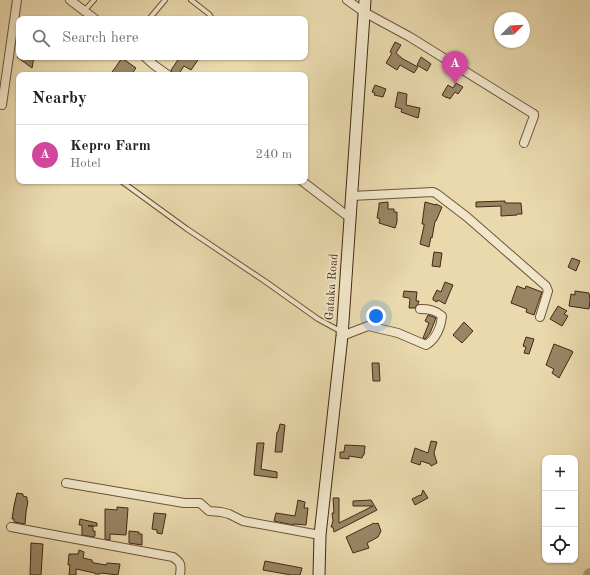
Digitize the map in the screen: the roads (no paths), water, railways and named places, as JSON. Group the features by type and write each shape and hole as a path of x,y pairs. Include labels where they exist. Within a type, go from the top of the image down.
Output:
{"street":[{"path":"2,105 17,0"},
{"path":"70,0 91,16"},
{"path":"347,0 364,12 410,37 534,114 524,143"},
{"name":"Gataka Road","path":"319,575 320,534 342,334 365,0"},
{"path":"149,60 164,72"},
{"path":"306,184 350,218"},
{"path":"351,196 433,192 438,194 467,217 546,286 548,291 540,317"},
{"path":"342,334 368,326 398,333 426,345 434,339 441,323 442,316 430,309 420,309"},
{"path":"66,483 184,503 200,503 210,511 229,514 243,521 320,534"},
{"path":"11,527 173,557 181,566 180,575"}],"lane":[{"path":"84,11 94,0"},
{"path":"152,16 165,0"},
{"path":"192,0 210,16"},
{"path":"125,184 187,229 342,334"}],"place":[{"name":"Kepro Farm","path":"455,84"}]}
